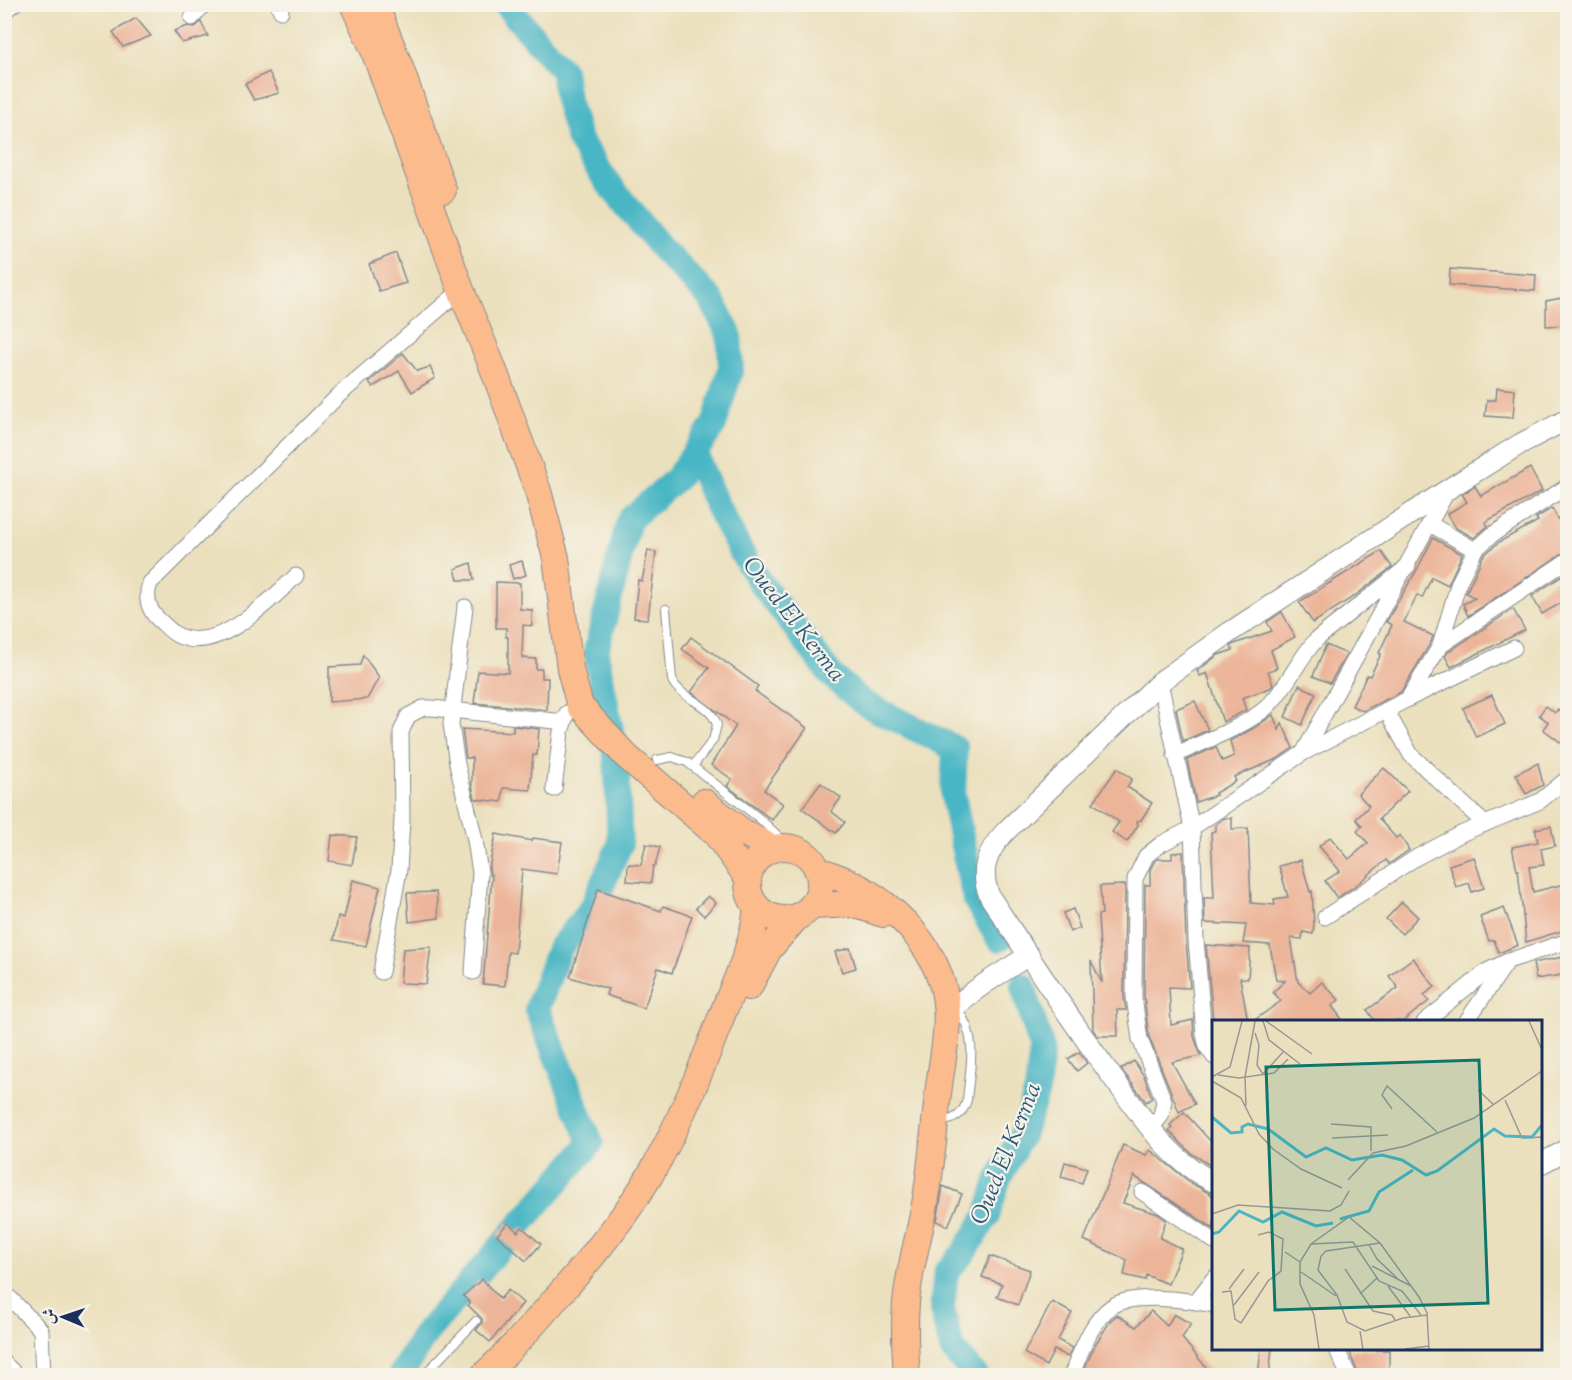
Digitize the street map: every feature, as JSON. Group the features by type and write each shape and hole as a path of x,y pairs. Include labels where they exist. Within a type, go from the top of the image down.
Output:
{"main road":[{"path":"353,4 373,48 461,290 493,368 538,491 552,538 560,579 570,669 581,710 632,749 725,844 748,878 750,896 757,907 769,917 778,919 805,911 853,904 908,925"},
{"path":"375,4 400,67 473,276 555,488 571,547 586,677 593,697 581,710"},
{"path":"508,1376 607,1263 666,1179 707,1096 755,974 776,940 805,911 820,888 817,870 807,855 782,848 729,822 657,760 632,749"},
{"path":"748,878 756,860 782,848"},
{"path":"817,870 854,884 908,925 928,951 951,1012 934,1121 925,1202 906,1301 904,1335 907,1376"},
{"path":"483,1376 527,1332 581,1270 618,1223 649,1176 676,1124 718,1026 750,944 757,907"}],"street":[{"path":"192,18 204,4"},
{"path":"296,576 249,618 215,636 203,639 177,635 154,615 147,600 150,582 330,403 461,290"},
{"path":"1212,1181 1183,1163 1151,1129 1088,1044 990,897 986,888 984,867 987,856 1005,832 1160,682 1230,632 1450,488 1520,444 1568,419"},
{"path":"1408,699 1440,646 1459,582 1475,550 1492,534 1568,486"},
{"path":"1303,753 1450,488"},
{"path":"1430,524 1475,550"},
{"path":"1440,646 1568,560"},
{"path":"1175,755 1251,718 1267,707 1305,652 1317,639 1408,566"},
{"path":"465,607 451,710 451,737 480,873 473,972"},
{"path":"1151,1129 1161,1116 1164,1101 1144,1051 1135,1012 1135,879 1140,866 1153,849 1192,828 1303,753 1514,648"},
{"path":"1160,682 1192,828 1196,940 1204,1034 1212,1054"},
{"path":"381,972 394,906 400,852 403,723 415,711 423,708 581,710 554,789"},
{"path":"1386,710 1411,755 1485,824"},
{"path":"1325,917 1417,857 1463,833 1540,801 1568,778"},
{"path":"1426,1020 1487,971 1508,961 1568,941"},
{"path":"951,1012 1029,955"},
{"path":"1467,1020 1508,961"},
{"path":"1542,1163 1568,1149"},
{"path":"1142,1191 1212,1240"},
{"path":"1196,1301 1212,1281"},
{"path":"4,1292 40,1330 43,1376"},
{"path":"1071,1376 1095,1325 1112,1307 1131,1300 1196,1301 1212,1305"},
{"path":"1337,1350 1349,1376"},
{"path":"4,1363 17,1376"}],"lane":[{"path":"4,16 19,4"},
{"path":"666,609 672,680 677,689 713,715 717,725 713,740 693,766"},
{"path":"657,760 676,757 693,766 760,819 782,848"},
{"path":"423,1376 476,1321"}],"building":[{"path":"136,18 151,36 123,47 113,32"},
{"path":"201,22 208,36 182,43 174,31 188,26 195,27"},
{"path":"269,72 279,93 254,100 245,84"},
{"path":"396,253 406,283 379,291 369,264"},
{"path":"1450,269 1536,275 1535,291 1449,285"},
{"path":"1568,297 1568,325 1546,326 1546,301"},
{"path":"403,353 417,371 430,367 435,378 412,392 399,371 373,387 369,382"},
{"path":"1497,388 1515,390 1513,418 1485,416 1487,400 1496,400"},
{"path":"1530,468 1542,491 1485,522 1488,526 1474,538 1456,528 1447,514 1467,502 1462,494 1475,486 1481,496"},
{"path":"1552,508 1568,538 1568,550 1468,616 1463,604 1475,598 1466,593 1483,556 1499,542 1538,521 1536,518"},
{"path":"1433,538 1462,554 1448,585 1432,577 1422,598 1417,595 1404,622 1433,636 1431,642 1401,692 1363,711 1352,706 1367,675 1370,676 1381,654 1379,653 1392,625 1386,622"},
{"path":"648,550 656,552 648,619 634,618 638,580 642,581"},
{"path":"1381,551 1392,567 1356,595 1313,623 1299,602"},
{"path":"522,561 526,575 513,579 509,565"},
{"path":"471,563 474,580 458,580 455,569"},
{"path":"1568,572 1568,599 1542,614 1532,596"},
{"path":"496,582 520,583 520,609 532,610 532,626 523,625 522,658 536,659 536,669 542,669 542,678 548,678 547,710 474,703 478,671 508,673 506,628 496,628"},
{"path":"1513,609 1525,630 1451,667 1445,656 1447,653"},
{"path":"1282,612 1295,637 1271,650 1277,668 1268,671 1273,685 1242,698 1246,710 1223,722 1207,673 1200,676 1197,671 1218,655 1233,650 1231,646 1234,644 1272,631 1267,622"},
{"path":"691,637 758,686 755,691 807,728 764,790 783,804 772,820 727,786 732,779 711,765 736,726 691,692 709,668 682,649"},
{"path":"1326,645 1347,654 1330,683 1313,676"},
{"path":"363,655 379,677 367,699 329,702 329,667 360,665"},
{"path":"1299,685 1316,693 1302,725 1285,717"},
{"path":"1492,695 1505,724 1476,737 1463,708"},
{"path":"1195,701 1208,730 1183,741 1176,709"},
{"path":"1546,706 1555,713 1558,709 1568,716 1568,748 1543,729 1548,722 1539,715"},
{"path":"1273,715 1279,730 1282,723 1293,748 1277,759 1234,777 1236,781 1215,793 1216,795 1196,802 1187,760 1216,747 1222,761 1234,756 1230,741"},
{"path":"513,726 539,729 537,755 533,755 530,790 503,788 502,802 475,799 472,786 472,758 466,758 462,729 513,732"},
{"path":"1538,763 1543,785 1526,794 1516,774"},
{"path":"1117,768 1132,779 1127,787 1152,803 1141,820 1137,821 1138,825 1127,842 1112,832 1119,822 1093,803"},
{"path":"1384,768 1408,791 1379,819 1396,838 1400,835 1409,850 1389,864 1386,860 1337,898 1325,881 1340,871 1319,846 1330,837 1349,859 1368,843 1357,831 1362,826 1356,819 1369,806 1358,794"},
{"path":"821,783 841,798 831,811 845,822 836,833 802,808"},
{"path":"1224,818 1232,818 1232,829 1248,828 1251,903 1275,905 1274,899 1288,897 1279,866 1301,860 1310,892 1312,891 1314,923 1313,934 1303,932 1302,939 1291,938 1298,982 1310,993 1322,982 1339,1000 1332,1006 1342,1020 1255,1020 1281,1001 1273,992 1285,981 1276,980 1270,945 1243,943 1246,925 1205,923 1204,898 1214,898 1211,832 1215,831 1215,825"},
{"path":"1551,826 1555,846 1541,849 1544,865 1529,867 1533,892 1568,883 1568,929 1526,942 1518,870 1512,847 1538,842 1535,829"},
{"path":"496,834 532,841 533,838 562,842 557,874 522,869 515,953 508,952 505,986 483,984 492,875 490,875 489,868"},
{"path":"332,835 357,837 352,865 329,861"},
{"path":"646,844 660,847 655,866 653,866 651,883 627,881 628,864 641,865"},
{"path":"1183,852 1190,988 1169,987 1171,1025 1193,1020 1194,1036 1201,1056 1172,1062 1195,1104 1179,1112 1149,1037 1144,996 1145,885 1150,885 1150,870 1154,862 1158,859 1172,859 1172,853"},
{"path":"1474,857 1484,888 1472,892 1469,883 1456,887 1449,865"},
{"path":"353,880 380,887 366,946 334,940 338,916 344,918"},
{"path":"1125,885 1124,997 1126,1010 1117,1010 1118,1036 1098,1036 1093,1030 1091,961 1102,983 1098,915 1102,914 1100,886"},
{"path":"598,889 661,911 663,906 692,916 672,973 658,968 644,1008 606,995 608,989 570,977"},
{"path":"436,892 439,918 409,922 407,893"},
{"path":"708,896 716,903 704,916 696,908"},
{"path":"1402,902 1418,917 1402,934 1386,919"},
{"path":"1504,908 1518,945 1499,953 1494,940 1489,941 1480,917"},
{"path":"1073,909 1080,928 1070,932 1063,913"},
{"path":"1206,945 1250,948 1248,979 1240,978 1248,1020 1213,1020"},
{"path":"431,947 426,984 400,983 403,949"},
{"path":"850,948 856,968 842,972 835,952"},
{"path":"1568,956 1568,974 1536,979 1533,963"},
{"path":"1413,958 1435,987 1424,995 1429,1001 1404,1020 1374,1020 1367,1010 1398,988 1389,976"},
{"path":"1079,1052 1087,1063 1077,1071 1068,1059"},
{"path":"1134,1061 1144,1076 1152,1098 1146,1102 1121,1069"},
{"path":"1184,1112 1212,1143 1212,1167 1191,1153 1169,1131 1172,1128 1170,1125"},
{"path":"1123,1145 1146,1155 1150,1150 1191,1183 1212,1195 1212,1228 1134,1176 1123,1203 1158,1214 1166,1220 1160,1238 1182,1249 1168,1284 1146,1275 1145,1280 1124,1275 1127,1260 1084,1240"},
{"path":"1065,1162 1087,1168 1082,1183 1061,1177"},
{"path":"943,1186 962,1194 948,1226 937,1221"},
{"path":"508,1223 518,1232 522,1227 541,1244 526,1261 497,1235"},
{"path":"990,1256 1030,1270 1018,1305 997,1297 1002,1284 982,1277"},
{"path":"482,1279 500,1299 508,1290 523,1303 490,1342 476,1330 482,1323 482,1319 468,1305 470,1303 463,1296"},
{"path":"1052,1302 1072,1313 1058,1340 1072,1348 1068,1357 1054,1350 1046,1366 1024,1353"},
{"path":"1151,1311 1167,1326 1174,1314 1191,1324 1182,1338 1213,1376 1082,1374 1096,1343 1111,1320 1117,1315 1136,1327"},
{"path":"1261,1350 1272,1350 1269,1376 1258,1376"},
{"path":"1351,1350 1389,1350 1389,1376 1376,1376 1370,1374 1370,1371 1357,1371"}],"waterway":[{"path":"400,1376 425,1334 591,1143 537,1009 559,949 593,906 620,844 616,756 596,652 629,520 676,479 714,425 731,368 729,334 711,299 662,249 607,182 579,140 567,100 563,71 505,4"},
{"name":"Oued El Kerma","path":"695,453 715,502 740,550 760,582 832,676 865,704 955,748 953,795 975,899 999,939"},
{"name":"Oued El Kerma","path":"976,1376 952,1349 942,1309 946,1272 963,1254 987,1216 998,1180 1023,1132 1037,1091 1042,1049 1023,986"}]}
